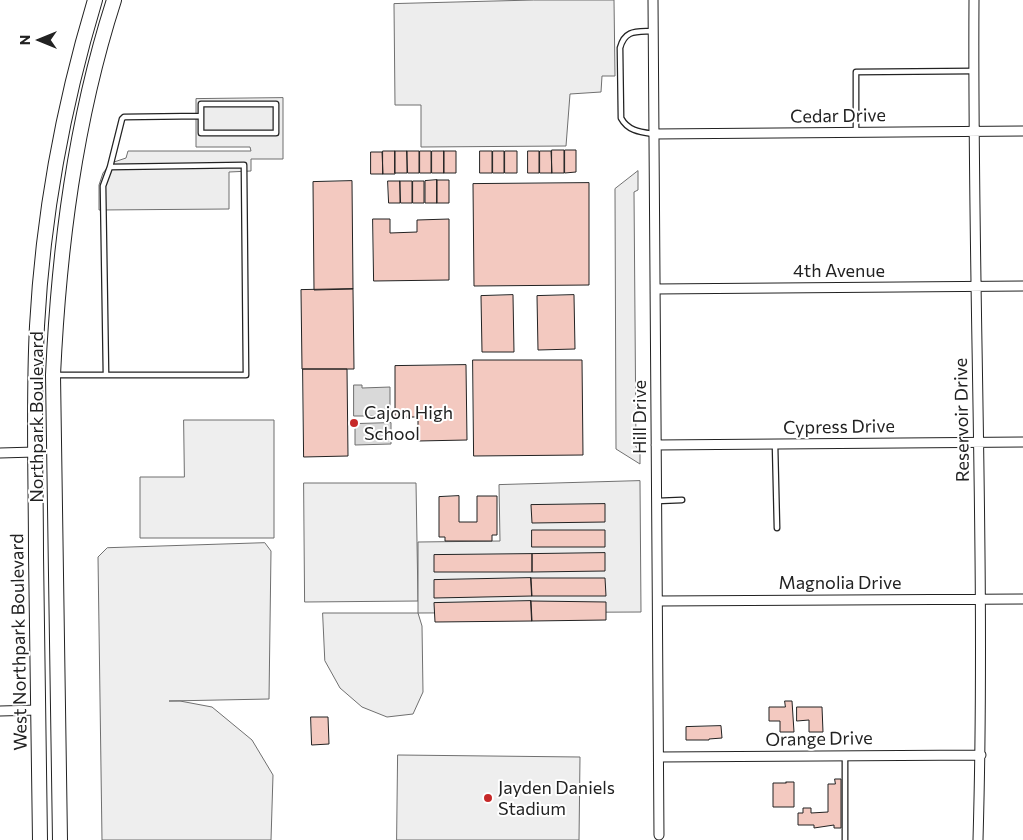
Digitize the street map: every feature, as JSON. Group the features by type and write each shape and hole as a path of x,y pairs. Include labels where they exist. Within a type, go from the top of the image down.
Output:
{"main road":[{"name":"West Northpark Boulevard","path":"40,840 35,452 37,326 52,187 69,95 95,0"},
{"name":"Northpark Boulevard","path":"60,840 54,375 60,264 73,170 98,54 114,0"},
{"path":"38,710 58,710"}],"street":[{"name":"Hill Drive","path":"653,0 660,835"},
{"name":"Reservoir Drive","path":"974,0 973,131 980,600 978,840"},
{"name":"Cedar Drive","path":"654,134 1023,131"},
{"name":"4th Avenue","path":"655,289 1023,286"},
{"name":"Cypress Drive","path":"656,445 1023,442"},
{"path":"0,453 35,452"},
{"name":"Magnolia Drive","path":"658,600 1023,599"},
{"path":"0,711 38,710"},
{"name":"Orange Drive","path":"659,757 980,755"}],"lane":[{"path":"653,31 634,32 626,36 622,40 620,48 621,118 629,128 654,134"},
{"path":"856,132 856,72 974,71"},
{"path":"201,104 276,104 276,133 201,133 201,116 201,104"},
{"path":"106,375 103,186 110,167 122,118 201,116"},
{"path":"54,375 246,375 244,165 110,167"},
{"path":"776,444 776,528"},
{"path":"657,501 682,500"},
{"path":"845,755 845,840"}],"shaded area":[{"path":"614,0 615,76 602,76 601,92 570,94 566,146 421,147 421,105 395,105 394,4"},
{"path":"283,98 283,159 251,159 251,171 229,172 229,209 99,210 99,185 103,173 111,163 126,158 128,151 251,151 250,147 196,147 196,99"},
{"path":"638,171 638,190 634,192 636,447 640,448 640,464 616,449 615,189"},
{"path":"354,385 362,385 362,388 390,387 390,416 354,416"},
{"path":"184,420 274,420 274,538 140,538 140,477 184,477"},
{"path":"391,423 391,444 355,445 355,424"},
{"path":"640,481 641,612 418,613 418,542 500,541 499,485"},
{"path":"304,483 416,483 418,601 305,602"},
{"path":"265,543 271,551 269,699 169,701 180,701 212,707 252,740 273,775 271,840 102,840 98,557 107,548"},
{"path":"323,613 418,613 422,626 423,692 413,714 387,717 362,707 340,688 325,661"},
{"name":"Jayden Daniels Stadium","path":"398,755 580,757 579,840 397,840"}],"building":[{"path":"552,150 564,150 564,173 552,173"},
{"path":"565,150 576,150 576,172 565,173"},
{"path":"383,151 395,151 395,174 383,174"},
{"path":"395,151 407,151 407,173 395,173"},
{"path":"407,151 419,151 419,173 408,173"},
{"path":"420,151 431,151 431,173 420,173"},
{"path":"432,151 444,151 444,173 432,173"},
{"path":"444,151 456,151 456,173 444,173"},
{"path":"480,151 492,151 492,173 480,173"},
{"path":"493,151 504,151 504,173 493,173"},
{"path":"505,151 517,151 517,173 505,173"},
{"path":"528,151 539,151 539,173 528,173"},
{"path":"540,151 551,151 552,173 540,173"},
{"path":"371,152 382,152 383,174 371,174"},
{"path":"437,180 449,180 449,203 437,203"},
{"path":"437,180 437,203 425,203 425,181"},
{"path":"352,181 353,289 314,290 313,182"},
{"path":"388,181 400,181 400,203 389,203"},
{"path":"400,181 412,181 412,203 401,203"},
{"path":"413,181 424,181 424,203 413,203"},
{"path":"589,183 589,285 474,286 473,184"},
{"path":"373,219 390,219 390,233 417,232 417,220 449,219 449,280 374,281"},
{"path":"353,289 354,369 302,369 301,290"},
{"path":"513,295 514,352 482,352 481,296"},
{"path":"574,295 575,349 538,350 537,296"},
{"path":"473,360 582,360 583,455 474,456"},
{"path":"466,365 467,440 418,441 418,417 395,417 395,366"},
{"path":"303,369 347,369 348,456 304,457"},
{"path":"459,496 459,522 477,522 477,496 497,496 497,535 492,535 492,541 445,541 445,537 439,537 439,497"},
{"path":"605,504 605,522 532,523 531,505"},
{"path":"532,530 605,530 605,547 532,547"},
{"path":"605,553 605,571 532,572 532,554"},
{"path":"532,554 532,572 434,572 434,555"},
{"path":"531,578 532,596 434,598 434,580"},
{"path":"531,578 605,578 606,596 532,596"},
{"path":"531,601 532,621 435,622 434,603"},
{"path":"531,601 606,602 606,620 532,621"},
{"path":"785,701 792,701 794,732 780,732 780,721 769,721 769,707 785,707"},
{"path":"797,707 822,707 823,732 809,732 809,720 797,721"},
{"path":"311,717 328,717 329,744 312,745"},
{"path":"721,726 722,738 686,740 686,727"},
{"path":"835,779 841,779 841,828 834,828 834,825 814,828 814,825 798,825 798,813 803,813 803,808 811,808 811,813 828,812 828,784 835,784"},
{"path":"794,782 794,807 773,807 773,783"}],"place":[{"name":"Cajon High School","path":"354,423"},
{"name":"Jayden Daniels Stadium","path":"488,798"}]}
